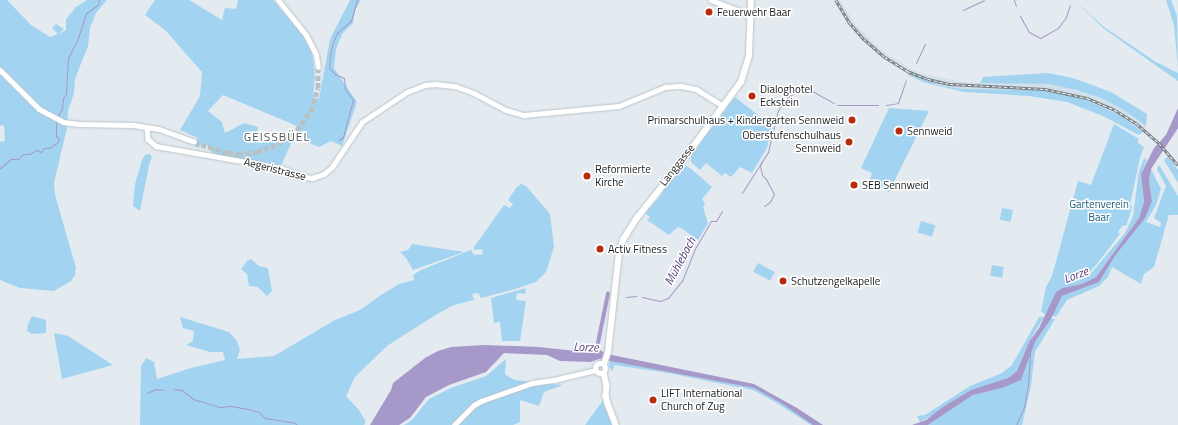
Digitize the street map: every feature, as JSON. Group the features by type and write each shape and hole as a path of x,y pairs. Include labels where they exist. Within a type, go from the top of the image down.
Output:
{"main road":[{"path":"278,0 306,35 316,55 318,67"},
{"name":"Langgasse","path":"616,425 610,413 606,391 600,373 607,368 605,363 608,352 619,253 623,240 638,216 741,82 747,66 750,47 751,0"},
{"path":"0,70 32,104 50,116 67,123 122,124 147,127 168,132 194,142"},
{"path":"600,373 599,364 605,363"}],"street":[{"path":"711,0 751,16"},
{"name":"Aegeristrasse","path":"147,127 148,139 156,146 281,168 312,178 324,174 332,167 362,122 407,92 435,84 455,86 474,93 506,110 524,115 619,106 664,87 687,87 696,89 723,106"},
{"path":"454,425 474,405 481,401 532,383 600,373"}],"shaded area":[{"path":"834,0 840,0 855,24 881,50 909,68 920,73 961,82 1048,84 1077,90 1101,98 1124,110 1146,127 1143,131 1123,117 1107,109 1086,100 1062,93 1041,90 963,89 943,86 909,74 889,62 869,47 852,28"},
{"path":"1178,108 1178,128 1151,169 1149,181 1152,201 1145,218 1115,256 1099,282 1062,296 1051,319 1035,342 1021,380 1002,388 973,395 928,425 912,425 926,420 943,407 971,390 1008,378 1017,371 1029,342 1039,328 1056,292 1062,288 1082,284 1096,277 1139,218 1144,202 1141,174 1154,148 1166,135"},
{"path":"484,345 539,347 612,355 754,384 797,408 823,425 813,425 784,405 754,388 599,359 591,362 560,361 547,355 504,353 486,372 449,385 426,397 410,418 399,425 370,425 391,390 393,383 425,358 438,351 451,347"}],"green space":[{"path":"0,0 7,0 31,25 50,37 66,30 66,19 76,7 87,0 107,0 96,13 90,28 88,46 75,79 74,93 68,111 67,128 54,183 55,195 76,268 75,275 71,281 54,291 20,288 0,280 0,142 5,141 4,126 0,125"},
{"path":"155,0 189,0 222,20 225,8 236,9 238,0 273,0 304,37 312,53 315,76 313,97 319,99 330,39 350,0 361,0 355,10 353,23 342,34 336,49 334,68 357,102 342,146 331,141 319,147 297,138 297,126 223,95 208,111 222,122 225,133 244,123 258,127 257,136 273,141 292,141 281,166 224,157 211,152 212,147 201,144 199,148 194,146 198,138 180,130 200,96 202,72 165,30 145,15"},
{"path":"1074,0 1104,27 1156,62 1178,73 1178,81 1103,28"},
{"path":"1166,0 1171,0 1177,16 1178,68 1174,25"},
{"path":"56,24 64,29 58,34 52,28"},
{"path":"1048,73 1073,78 1111,92 1147,114 1146,126 1124,110 1101,98 1077,90 1048,84 980,83 983,77"},
{"path":"909,74 943,86 963,89 1041,90 1062,93 1086,100 1107,109 1123,117 1143,132 1139,135 1103,116 1067,102 1029,96 964,92 926,83 908,75"},
{"path":"735,97 772,126 767,148 752,173 740,167 731,177 725,173 722,176 706,163 700,170 691,162 691,155"},
{"name":"Sennweid","path":"889,108 929,111 889,192 869,183 872,173 861,168"},
{"name":"Gartenverein Baar","path":"1114,124 1139,139 1137,142 1144,147 1140,158 1130,205 1132,206 1130,214 1126,226 1123,225 1118,232 1120,234 1096,265 1086,276 1073,278 1088,277 1125,233 1133,216 1139,171 1144,158 1147,160 1141,174 1144,202 1139,218 1096,277 1082,284 1062,288 1056,292 1046,314 1041,312 1046,287 1052,276 1078,181 1091,185"},
{"path":"150,154 152,157 140,211 133,206 135,184 142,160 145,155"},
{"path":"1168,156 1178,170 1178,183 1164,160"},
{"path":"684,165 690,168 712,187 702,199 705,203 703,207 708,223 698,240 678,227 669,235 647,220 650,217 645,213 659,198 667,185"},
{"path":"1159,165 1178,196 1178,215 1169,215 1154,267 1144,274 1141,284 1112,267 1108,277 1099,286 1067,300 1056,317 1052,315 1062,296 1099,282 1115,256 1131,236 1152,201 1149,181 1151,169 1161,189 1156,205 1146,222 1160,227 1161,223 1154,218 1166,186 1157,169"},
{"path":"521,184 526,186 550,214 554,247 546,272 536,282 512,290 481,298 478,293 472,294 474,300 454,305 387,346 355,377 346,396 359,410 366,422 364,425 140,425 141,366 146,358 154,362 157,379 191,368 225,360 223,352 210,352 186,345 193,341 194,331 183,328 180,317 229,332 237,341 240,350 237,359 274,356 335,320 360,310 399,284 414,280 413,275 421,270 471,250 474,255 483,254 482,249 474,250 474,247 504,205 510,208 513,204 508,200 516,188"},
{"path":"1002,208 1013,210 1011,222 1000,220"},
{"path":"921,221 935,225 932,237 918,233"},
{"path":"412,244 464,252 413,270 406,258 400,252 408,250"},
{"path":"251,259 259,266 268,268 272,291 267,296 258,287 249,286 247,274 241,269 248,260"},
{"path":"758,263 775,272 770,281 753,272"},
{"path":"992,265 1004,267 1002,278 990,276"},
{"path":"526,288 525,294 517,293 516,300 526,301 520,341 502,341 500,322 494,323 491,298"},
{"path":"32,316 46,320 46,333 32,334 27,331 28,324"},
{"path":"1039,317 1044,317 1029,342 1017,371 1008,378 992,384 920,422 917,416 925,415 970,386 1002,373 1012,365"},
{"path":"1051,319 1055,319 1035,352 1031,386 1022,425 928,425 973,395 1002,388 1026,367 1027,358 1035,342"},
{"path":"54,333 68,336 113,365 62,379"},
{"path":"506,359 505,374 515,380 563,385 544,392 539,406 520,400 520,422 513,425 404,425 412,420 429,399 451,388 486,376"},
{"path":"610,361 754,388 784,405 814,425 811,425 753,390 668,373 614,365 613,371 609,367"},
{"path":"604,399 609,418 613,425 585,425"}],"waterway":[{"path":"58,116 62,108 63,98 66,94 68,58 78,38 86,13 98,5 99,0"},
{"path":"339,140 343,137 353,100 345,89 344,78 335,74 329,68 330,56 333,42 337,33 351,21 357,0"},
{"name":"Mühlebach","path":"963,10 984,0"},
{"name":"Mühlebach","path":"1014,0 1016,6"},
{"name":"Mühlebach","path":"1020,16 1029,32 1040,38 1058,28 1066,17 1070,5"},
{"name":"Mühlebach","path":"916,63 925,44"},
{"name":"Mühlebach","path":"886,105 898,103 906,80"},
{"name":"Mühlebach","path":"742,193 768,152 778,110 787,98 799,90 806,90 812,91 834,103"},
{"name":"Mühlebach","path":"837,105 878,105"},
{"path":"0,168 11,159 18,159 23,154 29,154 37,150 41,152 44,148 49,148 58,142 59,138 56,136 56,121"},
{"path":"762,161 760,166 762,175 766,179 774,194 770,202 764,206"},
{"name":"Mühlebach","path":"642,297 660,301 668,298 682,281 696,247 711,221 716,221 722,211"},
{"name":"Lorze","path":"598,343 608,294"},
{"name":"Mühlebach","path":"626,297 636,296"},
{"name":"Lorze","path":"592,356 593,351 597,350 606,356"},
{"path":"1016,425 1024,407 1028,385 1030,354"},
{"path":"147,393 156,389 163,390"},
{"path":"174,389 182,390 193,399 219,407 231,406 248,409 259,412 265,418 295,423 297,425"}],"tunnel":[{"path":"194,142 228,153 238,154 257,152 278,144 297,130 311,111 318,88 318,67"}],"railway":[{"path":"836,0 849,22 864,39 885,57 907,71 928,79 950,84 1045,89 1087,98 1115,110 1137,124 1159,143 1178,165"}],"place":[{"name":"Feuerwehr Baar","path":"709,12"},
{"name":"Dialoghotel Eckstein","path":"752,96"},
{"name":"Primarschulhaus + Kindergarten Sennweid","path":"852,120"},
{"name":"Sennweid","path":"899,131"},
{"name":"Oberstufenschulhaus Sennweid","path":"849,142"},
{"name":"Reformierte Kirche","path":"587,176"},
{"name":"SEB Sennweid","path":"854,185"},
{"name":"Activ Fitness","path":"600,249"},
{"name":"Schutzengelkapelle","path":"783,281"},
{"name":"LIFT International Church of Zug","path":"653,400"}],"district":[{"name":"GEISSBÜEL","path":"277,137"}]}
